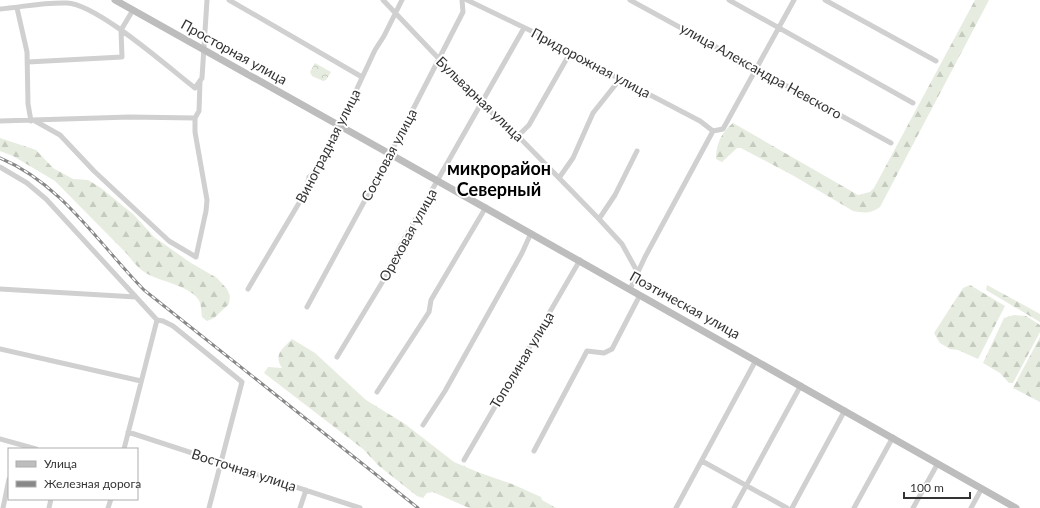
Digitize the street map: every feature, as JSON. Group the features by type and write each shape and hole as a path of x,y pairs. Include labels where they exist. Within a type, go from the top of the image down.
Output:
{"street":[{"name":"Просторная улица","path":"115,0 204,51 340,125"},
{"path":"0,9 68,2 85,8 121,30 195,88 202,78 207,0"},
{"path":"229,0 362,77"},
{"name":"Бульварная улица","path":"383,0 481,102 518,136 599,219 622,244 638,273"},
{"name":"Виноградная улица","path":"248,289 302,198 309,176 316,170 340,125 375,50 384,36 402,0"},
{"name":"Сосновая улица","path":"307,307 390,154 438,58 463,12 462,0"},
{"name":"Придорожная улица","path":"467,0 548,39 570,53 700,121 713,131"},
{"name":"улица Александра Невского","path":"630,0 891,143"},
{"path":"730,0 913,103"},
{"path":"630,289 713,131 724,129 794,0"},
{"path":"825,0 936,61"},
{"path":"17,8 28,62 28,104 33,121 60,135 94,171 169,241 196,257 207,200 195,132 195,118 199,111 200,81"},
{"path":"28,62 122,57 121,30 132,10"},
{"name":"Ореховая улица","path":"337,357 386,276 399,248 524,28"},
{"path":"518,136 529,125 570,53"},
{"path":"559,178 573,158 593,113 620,79"},
{"path":"0,121 130,117 195,118"},
{"name":"Поэтическая улица","path":"340,125 1016,508"},
{"path":"599,219 615,195 637,151"},
{"path":"0,167 27,182 46,199 157,320 174,326 242,382 209,508"},
{"path":"377,392 429,312 431,300 486,207"},
{"path":"423,425 445,391 522,253 531,233"},
{"name":"Тополиная улица","path":"464,460 580,260"},
{"path":"0,289 136,297"},
{"path":"534,451 587,351 604,353 612,349 640,295"},
{"path":"124,448 157,320"},
{"path":"0,349 141,381"},
{"path":"676,508 756,360"},
{"path":"734,508 801,385"},
{"path":"792,508 845,410"},
{"name":"Восточная улица","path":"128,432 360,508"},
{"path":"854,508 893,437"},
{"path":"0,439 16,446 29,448"},
{"path":"702,461 787,508"},
{"path":"913,508 938,463"},
{"path":"3,508 8,484"},
{"path":"972,508 982,488"},
{"path":"300,508 306,490"}],"green space":[{"path":"975,0 989,0 880,207 877,209 867,212 853,211 794,176 741,148 737,148 722,162 716,159 720,139 733,123 858,195 870,192 874,188"},
{"path":"315,63 331,72 326,80 323,81 312,76 310,72"},
{"path":"0,138 36,150 53,168 73,179 88,180 101,188 134,215 154,237 191,263 217,278 227,289 230,296 229,304 214,318 207,321 202,317 200,303 195,295 143,271 55,181 13,156 0,151"},
{"path":"970,285 1005,306 978,359 958,350 950,349 940,343 934,333 963,288"},
{"path":"987,285 1040,314 1040,322 986,290"},
{"path":"1014,315 1026,316 1040,325 1040,332 1013,383 1009,383 1000,373 983,363 1004,318"},
{"path":"1040,337 1040,402 1013,388"},
{"path":"292,339 315,353 366,400 405,424 454,462 512,484 541,497 542,500 556,508 469,508 433,492 427,493 423,498 417,496 379,466 363,449 264,373 268,367 282,368 278,359 280,352"}],"railway":[{"path":"0,158 22,169 61,199 95,234 144,290 418,508"}],"district":[{"name":"микрорайон Северный","path":"499,179"}]}
